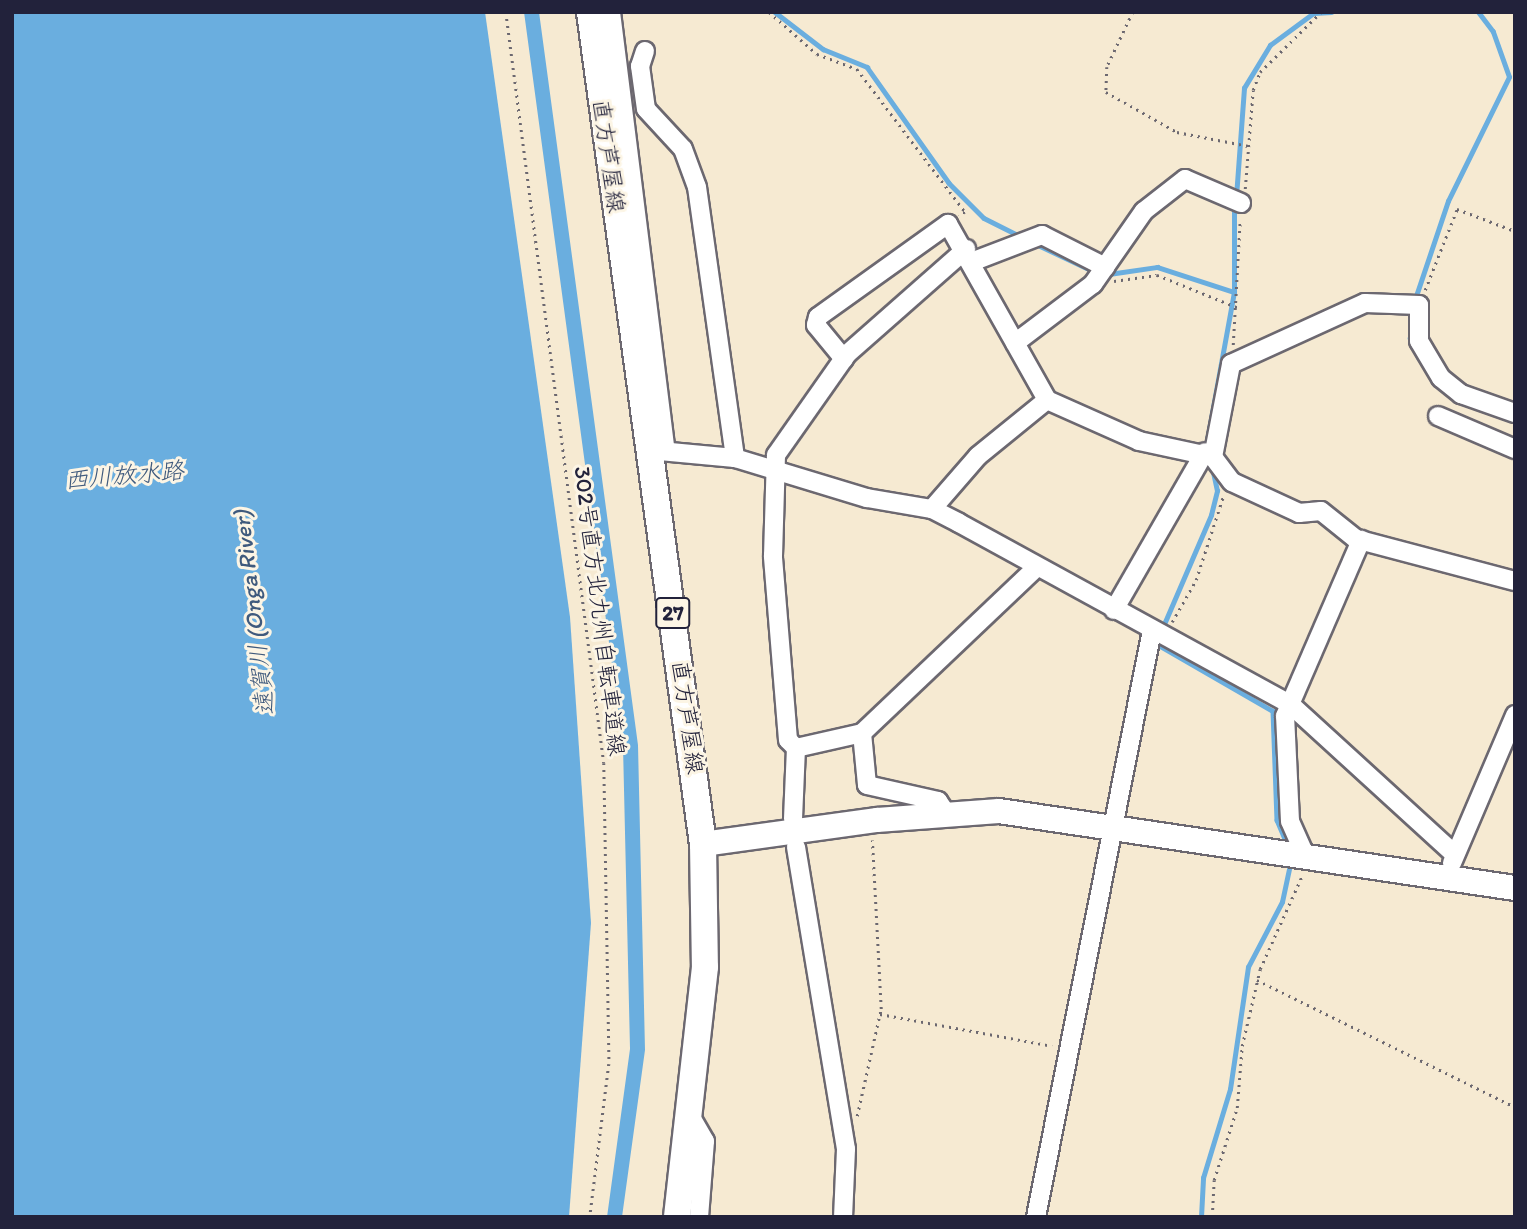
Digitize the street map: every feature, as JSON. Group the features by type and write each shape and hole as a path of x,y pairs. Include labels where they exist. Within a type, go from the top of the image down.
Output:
{"main road":[{"name":"直方芦屋線","path":"590,12 657,448 703,844 705,967 691,1117 677,1217"}],"street":[{"path":"611,12 623,99 657,448 735,458 867,498 932,509 1035,569 1290,704 1452,865"},
{"path":"645,51 640,66 646,109"},
{"path":"623,99 646,109 683,149 697,187 735,458"},
{"path":"1015,343 1101,273 1144,211 1185,179 1241,203"},
{"path":"844,359 816,325 818,317 948,224 970,255 1047,400 1139,441 1209,455 1226,476 1280,505 1321,511 1361,540 1515,581"},
{"path":"793,819 796,748 788,740 773,556 776,455 844,359 970,255 1042,236 1101,273"},
{"path":"1114,610 1209,455 1231,364 1365,303 1419,305 1419,341 1441,378 1461,394 1515,413"},
{"path":"932,509 978,457 1047,400"},
{"path":"1438,416 1515,449"},
{"path":"1305,855 1290,821 1285,716 1361,540"},
{"path":"796,748 862,733 1035,569"},
{"path":"1036,1217 1115,825 1159,635"},
{"path":"1452,865 1515,715"},
{"path":"862,733 867,785 938,801 946,813"},
{"path":"703,844 946,813 999,811 1115,825 1278,852 1452,865 1515,887"},
{"path":"796,847 846,1149 844,1217"},
{"path":"691,1117 705,1141 699,1217"}],"path":[{"name":"302号直方北九州自転車道線","path":"506,12 604,762 609,1064 590,1217"},
{"path":"769,12 817,54 857,69 869,82 965,212 948,224"},
{"path":"1133,12 1107,67 1106,92 1177,132 1249,146"},
{"path":"1231,364 1240,308 1241,203 1260,72 1321,12"},
{"path":"1419,305 1457,209 1515,231"},
{"path":"1101,273 1106,285 1122,277 1157,275 1240,308"},
{"path":"1159,635 1215,531 1226,476"},
{"path":"846,1149 880,1014 872,840"},
{"path":"1212,1217 1257,980 1290,910 1305,855"},
{"path":"1257,980 1515,1107"},
{"path":"880,1014 1071,1049"}],"water":[{"path":"12,12 485,12 570,617 591,923 569,1217 12,1217"},
{"path":"524,12 539,12 638,745 645,1050 622,1217 607,1217 630,1049 623,746"}],"waterway":[{"path":"775,12 823,49 867,67 949,183 984,218 1022,237"},
{"path":"1236,197 1244,88 1270,45 1315,12"},
{"path":"1314,13 1331,12"},
{"path":"1415,299 1448,201 1509,77 1493,32 1478,12"},
{"path":"1206,446 1234,292 1234,206"},
{"path":"1036,244 1095,272"},
{"path":"1109,274 1157,267 1234,292"},
{"path":"1410,338 1419,358"},
{"path":"1162,629 1211,515 1217,491 1212,468"},
{"path":"1157,644 1273,711 1277,820 1287,844"},
{"path":"1201,1217 1203,1178 1230,1089 1248,967 1282,902 1290,863"}],"water label":[{"name":"西川放水路","path":"124,475"},
{"name":"遠賀川 (Onga River)","path":"253,613"}]}
